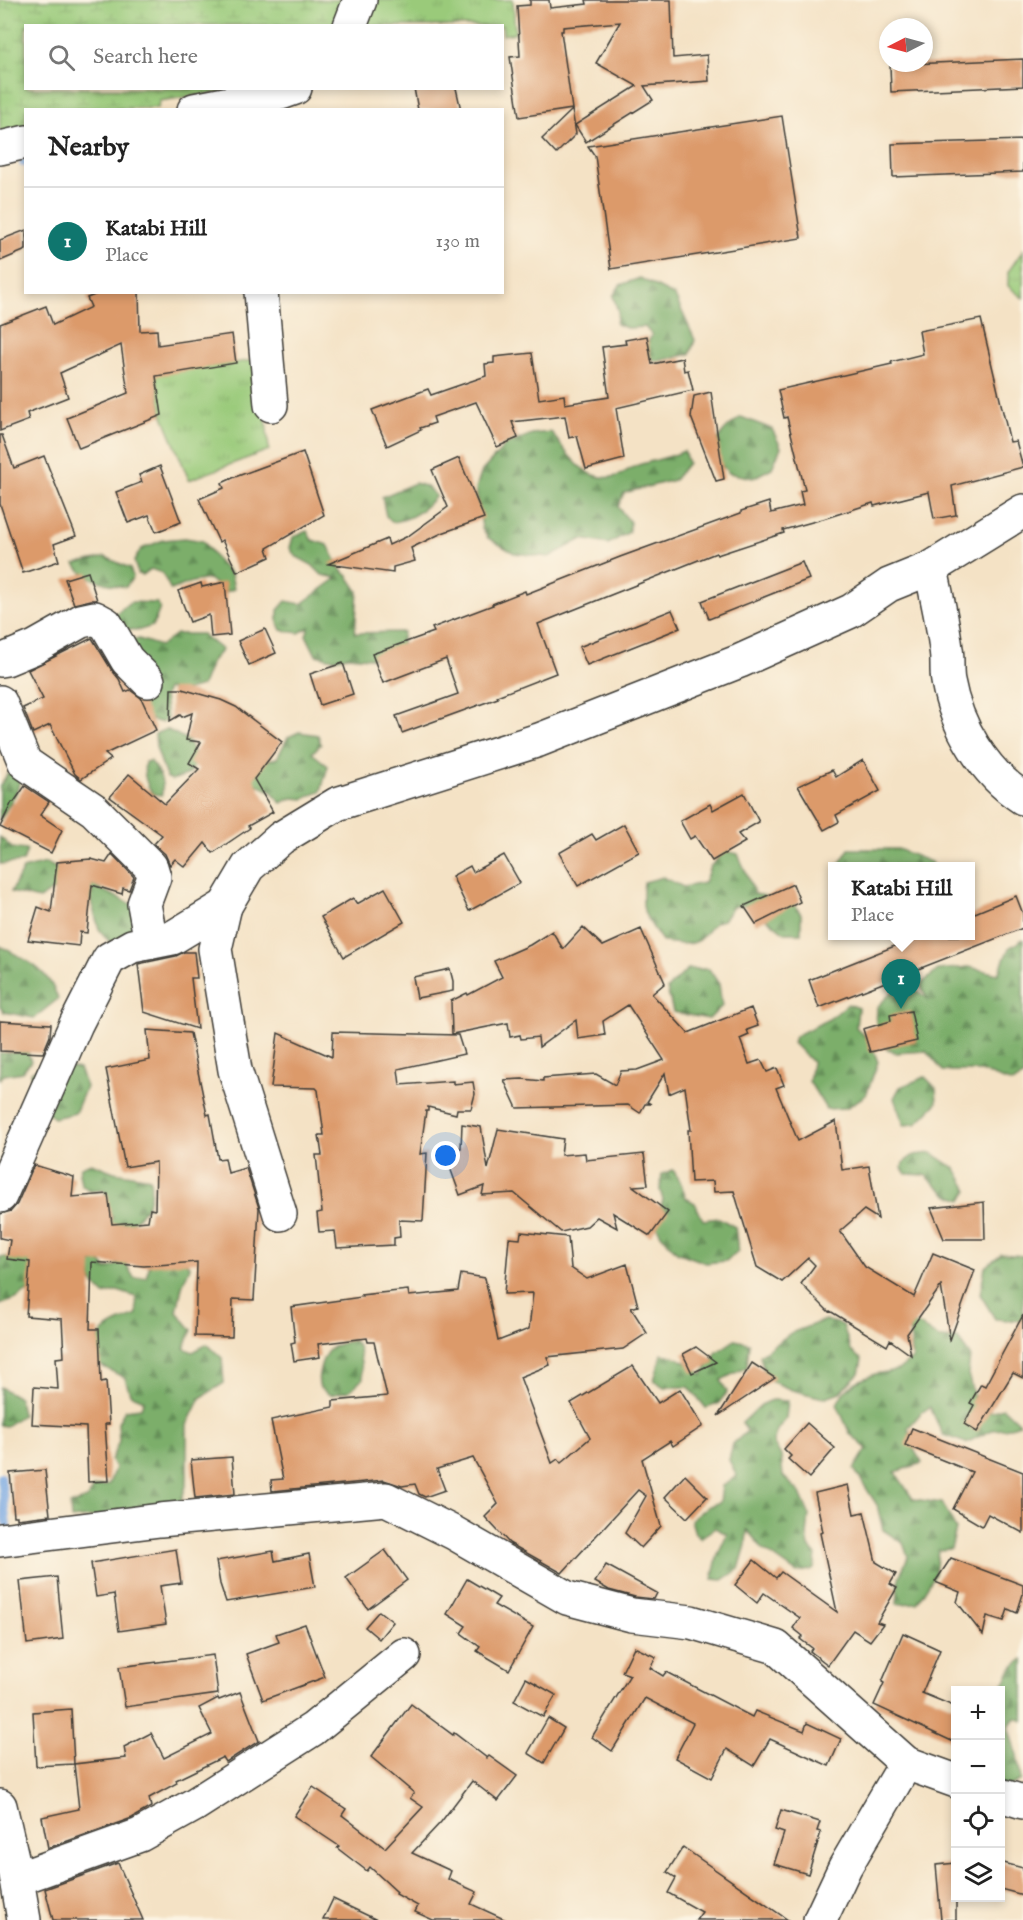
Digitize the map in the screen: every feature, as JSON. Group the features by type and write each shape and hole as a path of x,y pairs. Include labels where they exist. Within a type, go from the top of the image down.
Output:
{"street":[{"path":"352,24 360,0"},
{"path":"213,108 242,105 289,90"},
{"path":"0,148 24,142"},
{"path":"261,294 271,405"},
{"path":"280,1214 262,1150 247,1113 235,1070 215,949 225,906 248,867 281,838 337,804 539,740 740,661 851,611 889,585 931,567 1023,511"},
{"path":"931,567 947,651 947,679 959,718 978,756 1014,793 1023,798"},
{"path":"0,660 35,647 81,621 94,618 106,624 126,660 148,681"},
{"path":"0,702 12,761 94,810 151,867 154,877 144,903 151,942"},
{"path":"0,1196 76,1024 109,959 132,946 172,938 225,906"},
{"path":"0,1540 160,1520 386,1499 454,1533 567,1598 632,1615 690,1622 776,1647 906,1763 951,1779"},
{"path":"17,1879 140,1835 194,1805 314,1729 404,1655"},
{"path":"820,1920 845,1867 906,1763"},
{"path":"1005,1797 1023,1802"},
{"path":"0,1806 24,1920"}],"green space":[{"path":"0,0 347,0 338,24 24,24 24,90 231,90 159,101 158,108 24,108 24,135 0,142"},
{"path":"370,0 513,0 515,33 504,35 504,24 360,24"},
{"path":"1023,250 1023,298 1008,286 1008,272"},
{"path":"640,278 675,296 695,340 690,354 658,361 643,356 642,353 652,335 645,327 627,328 616,324 618,311 613,296 620,285"},
{"path":"260,359 269,450 189,480 162,413 156,375"},
{"path":"741,417 772,429 781,447 772,468 753,478 729,473 715,459 715,451 722,434"},
{"path":"551,432 578,465 596,476 606,478 617,476 635,466 684,451 688,463 674,480 624,493 618,507 630,522 629,532 608,544 582,539 549,557 514,553 488,538 482,528 476,488 482,471 506,445 532,434"},
{"path":"415,483 427,487 436,496 416,514 392,522 386,516 382,497"},
{"path":"307,531 312,540 328,545 341,570 358,591 355,633 403,632 401,650 381,659 348,656 333,659 316,655 306,635 309,627 299,633 281,630 278,623 278,610 286,601 301,604 337,578 322,575 312,565 295,556 290,548 293,537"},
{"path":"185,538 203,541 220,564 231,574 234,589 226,592 209,579 192,582 171,590 162,573 151,569 143,575 138,574 134,561 141,549 163,540"},
{"path":"105,557 130,568 133,577 126,587 91,578 79,570 75,564"},
{"path":"130,602 157,603 160,608 153,626 140,630 118,629 112,617"},
{"path":"176,634 202,634 222,650 211,662 202,686 180,692 167,689 164,697 167,718 163,723 144,718 137,699 139,681 127,639 139,639 160,646"},
{"path":"166,729 188,740 196,761 190,774 172,780 166,777 156,747 155,734"},
{"path":"299,732 318,735 321,744 312,753 328,766 321,791 304,799 292,798 281,803 271,791 252,782 258,762 277,758 288,737"},
{"path":"150,761 160,777 162,795 153,794 147,783 144,771 145,762"},
{"path":"8,773 21,778 16,793 0,820 0,786"},
{"path":"0,837 12,848 27,850 23,862 0,864"},
{"path":"849,849 898,849 931,862 841,862"},
{"path":"725,851 738,854 755,894 792,901 801,914 801,933 785,933 743,905 733,907 723,920 715,923 693,943 663,942 645,914 644,882 663,877 683,887 704,883 710,867"},
{"path":"46,863 133,905 139,934 110,943 99,929 90,898 53,890 39,899 11,892 23,869"},
{"path":"1023,939 1023,1077 1012,1083 980,1071 943,1071 926,1051 896,1053 886,1049 876,1024 877,1007 895,989 914,988 928,999 920,985 938,970 969,967 998,974 1009,948"},
{"path":"0,946 35,966 49,980 54,989 58,999 34,1018 4,1012 0,1007"},
{"path":"688,969 709,969 719,984 722,1006 709,1019 673,1012 667,989"},
{"path":"848,1004 858,1008 856,1027 870,1042 878,1062 866,1095 846,1108 826,1109 809,1081 812,1062 793,1043 795,1036 829,1019"},
{"path":"28,1052 31,1061 22,1072 4,1075 0,1079 0,1053"},
{"path":"47,1063 79,1069 86,1087 75,1113 54,1118 32,1099 31,1072"},
{"path":"925,1077 936,1088 937,1103 916,1124 904,1125 894,1098 900,1087"},
{"path":"932,1153 956,1169 968,1190 962,1200 948,1195 925,1175 906,1174 902,1168 903,1163 914,1155"},
{"path":"91,1163 114,1172 150,1178 149,1200 138,1217 126,1228 104,1222 113,1218 105,1207 105,1190 90,1191 81,1184 79,1173 81,1167"},
{"path":"673,1170 686,1198 695,1203 703,1220 719,1218 735,1227 738,1251 726,1261 706,1263 677,1252 661,1234 656,1225 663,1200 660,1190 662,1174"},
{"path":"34,1252 44,1279 16,1299 0,1305 0,1257 20,1258"},
{"path":"1001,1254 1023,1256 1023,1321 995,1319 980,1294 985,1267"},
{"path":"98,1260 107,1269 125,1262 134,1278 146,1277 151,1261 184,1260 190,1267 182,1286 177,1312 192,1330 184,1348 193,1352 207,1344 222,1358 224,1383 200,1398 187,1425 187,1483 178,1510 71,1519 70,1505 87,1499 94,1487 109,1485 115,1467 111,1461 119,1441 118,1423 125,1410 141,1408 144,1400 130,1394 125,1378 96,1363 97,1343 105,1330 137,1315 136,1297 118,1291 104,1295 91,1281 90,1264"},
{"path":"825,1320 843,1325 851,1351 862,1360 859,1373 840,1392 823,1398 792,1390 766,1379 760,1355 791,1333"},
{"path":"918,1324 939,1338 958,1339 970,1356 968,1374 978,1415 1003,1408 1020,1424 992,1430 966,1443 943,1435 930,1407 921,1413 908,1428 913,1448 922,1463 895,1472 913,1499 942,1503 956,1529 951,1549 938,1550 935,1574 917,1603 897,1604 899,1578 908,1557 903,1543 883,1530 877,1505 854,1469 867,1449 850,1434 837,1404 843,1393 856,1382 875,1374 898,1370 913,1358 909,1326"},
{"path":"354,1340 359,1349 363,1379 349,1391 330,1395 319,1385 318,1379 323,1358 333,1347"},
{"path":"735,1340 749,1343 747,1367 721,1380 727,1392 718,1404 706,1408 689,1387 664,1387 654,1380 662,1354 684,1361 702,1375 717,1352"},
{"path":"0,1387 19,1398 22,1415 6,1426 0,1425"},
{"path":"772,1400 788,1401 786,1418 777,1430 773,1442 781,1456 783,1476 800,1493 809,1514 807,1536 809,1547 816,1555 814,1569 797,1573 763,1549 747,1530 746,1545 739,1569 723,1580 712,1579 718,1554 727,1534 715,1528 700,1538 695,1533 691,1520 707,1507 720,1502 722,1486 737,1476 729,1460 733,1444 747,1431 742,1423 761,1405"},
{"path":"1023,1659 1023,1721 1015,1718 1008,1727 1017,1755 1021,1780 1005,1788 1005,1686 1002,1686 1011,1669"}],"building":[{"path":"530,0 549,0 550,8 587,4 586,0 671,0 673,58 707,55 709,81 644,86 653,100 586,142 575,125 637,86 596,63 620,22 563,27 561,31 572,109 519,117 510,57 520,56 517,6 530,5"},
{"path":"1023,59 1023,86 891,92 890,72 933,72 933,63"},
{"path":"414,90 456,90 461,108 418,108"},
{"path":"572,110 576,134 556,154 542,139"},
{"path":"782,116 801,238 611,269 595,156 588,146"},
{"path":"1023,140 1023,172 893,177 892,144"},
{"path":"24,231 24,251 0,261 0,240"},
{"path":"97,294 139,294 140,331 157,330 158,345 232,334 236,363 156,376 162,415 79,448 67,418 128,393 121,345 60,373 68,397 27,413 29,420 0,431 0,324 46,306 53,325 91,307 87,298"},
{"path":"981,319 1010,442 1016,441 1023,467 952,486 956,515 934,519 929,492 874,506 873,503 783,530 784,533 717,555 716,553 538,624 556,673 497,696 498,698 402,733 396,716 458,694 446,659 383,683 372,654 434,632 432,628 525,591 526,594 741,513 741,511 769,502 771,513 803,505 800,491 805,490 778,390 892,364 891,362 923,354 919,331"},
{"path":"647,336 652,364 682,358 684,371 688,370 693,390 616,408 624,459 586,469 577,436 569,438 565,416 512,422 518,438 497,447 476,402 433,417 435,423 420,428 421,430 387,446 372,410 428,389 431,395 486,376 485,364 494,363 494,357 532,353 539,399 564,395 565,404 609,397 602,347 626,344 625,340"},
{"path":"711,392 724,479 716,481 691,417 694,396"},
{"path":"0,435 2,435 14,468 44,456 76,536 54,544 59,561 23,573 0,504"},
{"path":"303,452 324,515 267,548 270,557 237,572 222,540 219,542 199,499 224,488 222,483 235,477"},
{"path":"459,458 484,518 442,533 411,548 415,561 393,567 393,573 328,564 387,539 389,545 408,536 448,507 432,470"},
{"path":"160,466 181,522 156,532 149,515 128,523 116,492 142,482 139,475"},
{"path":"802,562 809,579 709,619 702,601"},
{"path":"88,572 97,600 74,604 65,579"},
{"path":"225,582 230,635 211,637 209,615 190,622 178,591 201,583 202,587"},
{"path":"672,610 680,628 587,665 579,647"},
{"path":"265,629 276,653 249,665 238,641"},
{"path":"92,638 125,692 130,690 141,698 156,730 105,754 111,759 81,779 75,774 50,725 33,733 23,708 43,699 28,670"},
{"path":"343,663 353,694 320,705 310,674"},
{"path":"171,689 182,689 221,700 236,707 282,742 254,779 273,812 248,826 250,828 213,853 205,843 185,867 175,859 170,865 165,854 154,844 162,835 110,797 129,774 165,804 199,769 189,763 201,742 186,740 192,713 182,717 180,715 170,721"},
{"path":"863,760 880,791 836,815 839,822 824,830 798,786 832,770 836,777"},
{"path":"25,786 49,802 40,815 62,830 51,853 0,827 12,802"},
{"path":"744,793 759,822 738,834 745,842 712,861 695,836 690,839 680,821 710,804 713,810"},
{"path":"624,824 639,852 578,886 559,853 592,834 596,840"},
{"path":"112,854 134,877 129,890 123,888 122,894 92,885 87,933 80,932 79,946 28,940 38,907 51,912 57,862 91,859 106,863"},
{"path":"504,855 520,883 469,911 452,876 470,866 473,872"},
{"path":"793,884 800,902 756,924 744,906"},
{"path":"385,888 404,922 344,957 321,917 353,898 357,904"},
{"path":"1016,896 1023,914 1023,928 819,1008 809,980 910,940 975,940 975,913"},
{"path":"583,927 603,946 641,929 665,983 652,994 688,1033 751,1008 758,1026 747,1030 749,1035 740,1039 749,1064 761,1060 767,1072 777,1068 784,1085 776,1088 798,1141 836,1121 842,1170 869,1166 878,1219 864,1210 840,1231 865,1267 914,1297 933,1253 975,1270 950,1340 941,1286 907,1334 911,1355 890,1340 887,1346 829,1312 801,1284 815,1265 808,1258 782,1282 757,1267 734,1191 714,1192 713,1181 691,1182 688,1130 691,1130 685,1087 669,1094 665,1073 647,1102 651,1104 645,1104 640,1113 628,1105 517,1108 504,1080 543,1081 543,1078 596,1074 615,1085 621,1071 637,1070 664,1060 628,1005 603,1021 605,1035 578,1039 576,1020 539,1047 538,1037 521,1039 520,1035 510,1037 508,1023 452,1034 451,1001 467,993 468,995 502,977 494,961 530,945 552,931 563,949"},
{"path":"184,952 194,952 197,978 191,978 197,1029 144,1012 138,964 176,956"},
{"path":"450,969 453,991 417,998 413,977"},
{"path":"911,1011 917,1041 870,1052 863,1029 891,1021 890,1015"},
{"path":"0,1021 51,1024 50,1036 43,1053 0,1051"},
{"path":"147,1030 190,1033 207,1115 210,1114 218,1159 225,1158 228,1173 246,1168 259,1208 254,1300 233,1299 232,1337 195,1336 197,1262 144,1266 92,1262 90,1329 99,1329 101,1382 106,1381 109,1424 105,1424 109,1481 88,1482 86,1427 32,1424 34,1387 58,1389 56,1358 64,1357 62,1319 26,1316 30,1262 7,1259 10,1240 0,1238 0,1214 11,1211 17,1204 34,1165 74,1177 72,1197 108,1194 112,1224 148,1221 150,1209 155,1210 156,1162 125,1167 106,1069 150,1060"},
{"path":"333,1032 458,1035 464,1054 398,1069 400,1085 453,1081 453,1084 473,1082 475,1094 471,1109 457,1109 456,1114 428,1107 426,1111 420,1154 427,1153 423,1221 399,1220 400,1237 394,1238 394,1245 337,1248 335,1231 319,1232 317,1213 322,1212 316,1155 322,1155 319,1135 324,1135 318,1090 316,1088 271,1087 278,1033 332,1057"},
{"path":"462,1124 481,1127 488,1169 498,1129 563,1139 561,1155 585,1153 586,1160 644,1154 648,1185 633,1186 668,1212 650,1236 613,1213 617,1228 597,1217 587,1226 561,1232 514,1193 482,1195 484,1186 460,1195 444,1151 461,1148"},
{"path":"984,1202 985,1239 944,1239 931,1208"},
{"path":"521,1232 568,1237 571,1268 587,1279 627,1264 638,1306 631,1308 647,1333 623,1349 547,1357 550,1365 520,1377 552,1463 558,1459 561,1463 590,1438 571,1403 633,1366 658,1403 680,1389 703,1426 673,1446 670,1441 642,1459 661,1526 641,1548 625,1533 646,1496 638,1490 562,1573 509,1543 485,1517 498,1504 473,1458 437,1469 445,1490 425,1497 419,1494 415,1484 402,1486 384,1480 272,1491 271,1480 283,1479 271,1420 333,1407 333,1401 387,1396 374,1342 368,1342 367,1338 318,1344 320,1357 294,1361 291,1343 295,1342 291,1307 362,1297 361,1295 408,1290 409,1296 458,1291 461,1274 485,1278 498,1341 529,1329 533,1293 504,1294 509,1238 520,1239"},
{"path":"1023,1315 1023,1378 1013,1373 977,1432 964,1424 974,1405 970,1403 981,1384 985,1386"},
{"path":"696,1347 716,1362 692,1373 683,1354"},
{"path":"752,1363 775,1378 718,1416"},
{"path":"807,1423 835,1448 809,1478 788,1459 791,1456 784,1449"},
{"path":"912,1428 1023,1472 1023,1533 988,1514 982,1526 953,1509 972,1472 905,1445"},
{"path":"232,1457 235,1494 195,1498 191,1460"},
{"path":"45,1470 50,1515 17,1519 17,1516 14,1516 10,1473"},
{"path":"685,1475 707,1497 687,1518 665,1497"},
{"path":"848,1485 854,1514 864,1512 876,1562 896,1574 890,1584 897,1588 877,1622 883,1624 870,1641 853,1630 828,1665 810,1651 812,1648 800,1639 803,1636 793,1628 800,1618 764,1593 757,1603 735,1585 754,1560 776,1578 781,1572 837,1612 820,1533 823,1532 815,1493"},
{"path":"176,1549 181,1583 160,1586 166,1624 119,1631 114,1594 96,1597 91,1563"},
{"path":"385,1550 407,1580 368,1609 346,1578"},
{"path":"273,1551 275,1561 309,1554 315,1587 226,1602 216,1561"},
{"path":"951,1558 1023,1585 1023,1594 1017,1613 1008,1609 1004,1621 987,1616 983,1635 957,1602 960,1592 935,1582"},
{"path":"606,1565 657,1593 654,1599 609,1590 595,1582"},
{"path":"57,1577 63,1639 27,1644 20,1581"},
{"path":"467,1579 499,1598 494,1605 533,1627 509,1670 477,1651 480,1647 461,1633 466,1626 447,1614"},
{"path":"379,1611 393,1622 379,1639 365,1627"},
{"path":"305,1624 325,1677 263,1700 246,1654 279,1642 276,1634"},
{"path":"903,1633 940,1650 922,1693 951,1705 951,1741 874,1705 884,1683 882,1682"},
{"path":"634,1647 656,1657 650,1668 663,1676 666,1672 752,1717 755,1711 804,1731 807,1723 841,1739 829,1766 770,1739 754,1766 727,1749 712,1778 675,1758 693,1723 645,1698 612,1751 592,1737 630,1675 622,1672"},
{"path":"213,1655 218,1694 125,1707 119,1667"},
{"path":"526,1678 556,1695 543,1717 514,1701"},
{"path":"240,1692 259,1741 226,1762 223,1757 176,1780 177,1783 149,1798 151,1807 132,1818 48,1848 42,1817 79,1809 74,1764 126,1758 124,1747 151,1733 164,1758 212,1734 199,1708 218,1698 219,1700"},
{"path":"411,1704 453,1735 454,1733 487,1758 489,1756 517,1776 498,1801 472,1781 441,1822 412,1853 451,1871 448,1879 477,1892 471,1904 506,1920 433,1920 415,1912 418,1906 396,1894 397,1892 370,1867 367,1871 337,1848 339,1846 294,1816 313,1787 346,1809 342,1815 385,1848 423,1807 410,1798 414,1793 371,1757"},
{"path":"71,1709 74,1764 36,1766 33,1712"},
{"path":"548,1718 564,1728 544,1763 528,1753"},
{"path":"781,1810 820,1822 817,1831 821,1832 808,1874 774,1864 784,1833 775,1830"},
{"path":"683,1847 788,1920 696,1920 702,1912 668,1893 676,1878 667,1872"},
{"path":"118,1863 143,1920 53,1920 45,1889"},
{"path":"1005,1863 1023,1868 1023,1895 1005,1890"},
{"path":"951,1864 951,1902 956,1902 956,1920 941,1920 936,1865"},
{"path":"333,1899 377,1920 323,1920"}],"waterway":[{"path":"1,1477 7,1525"}],"place":[{"name":"Katabi Hill","path":"901,1009"}]}
